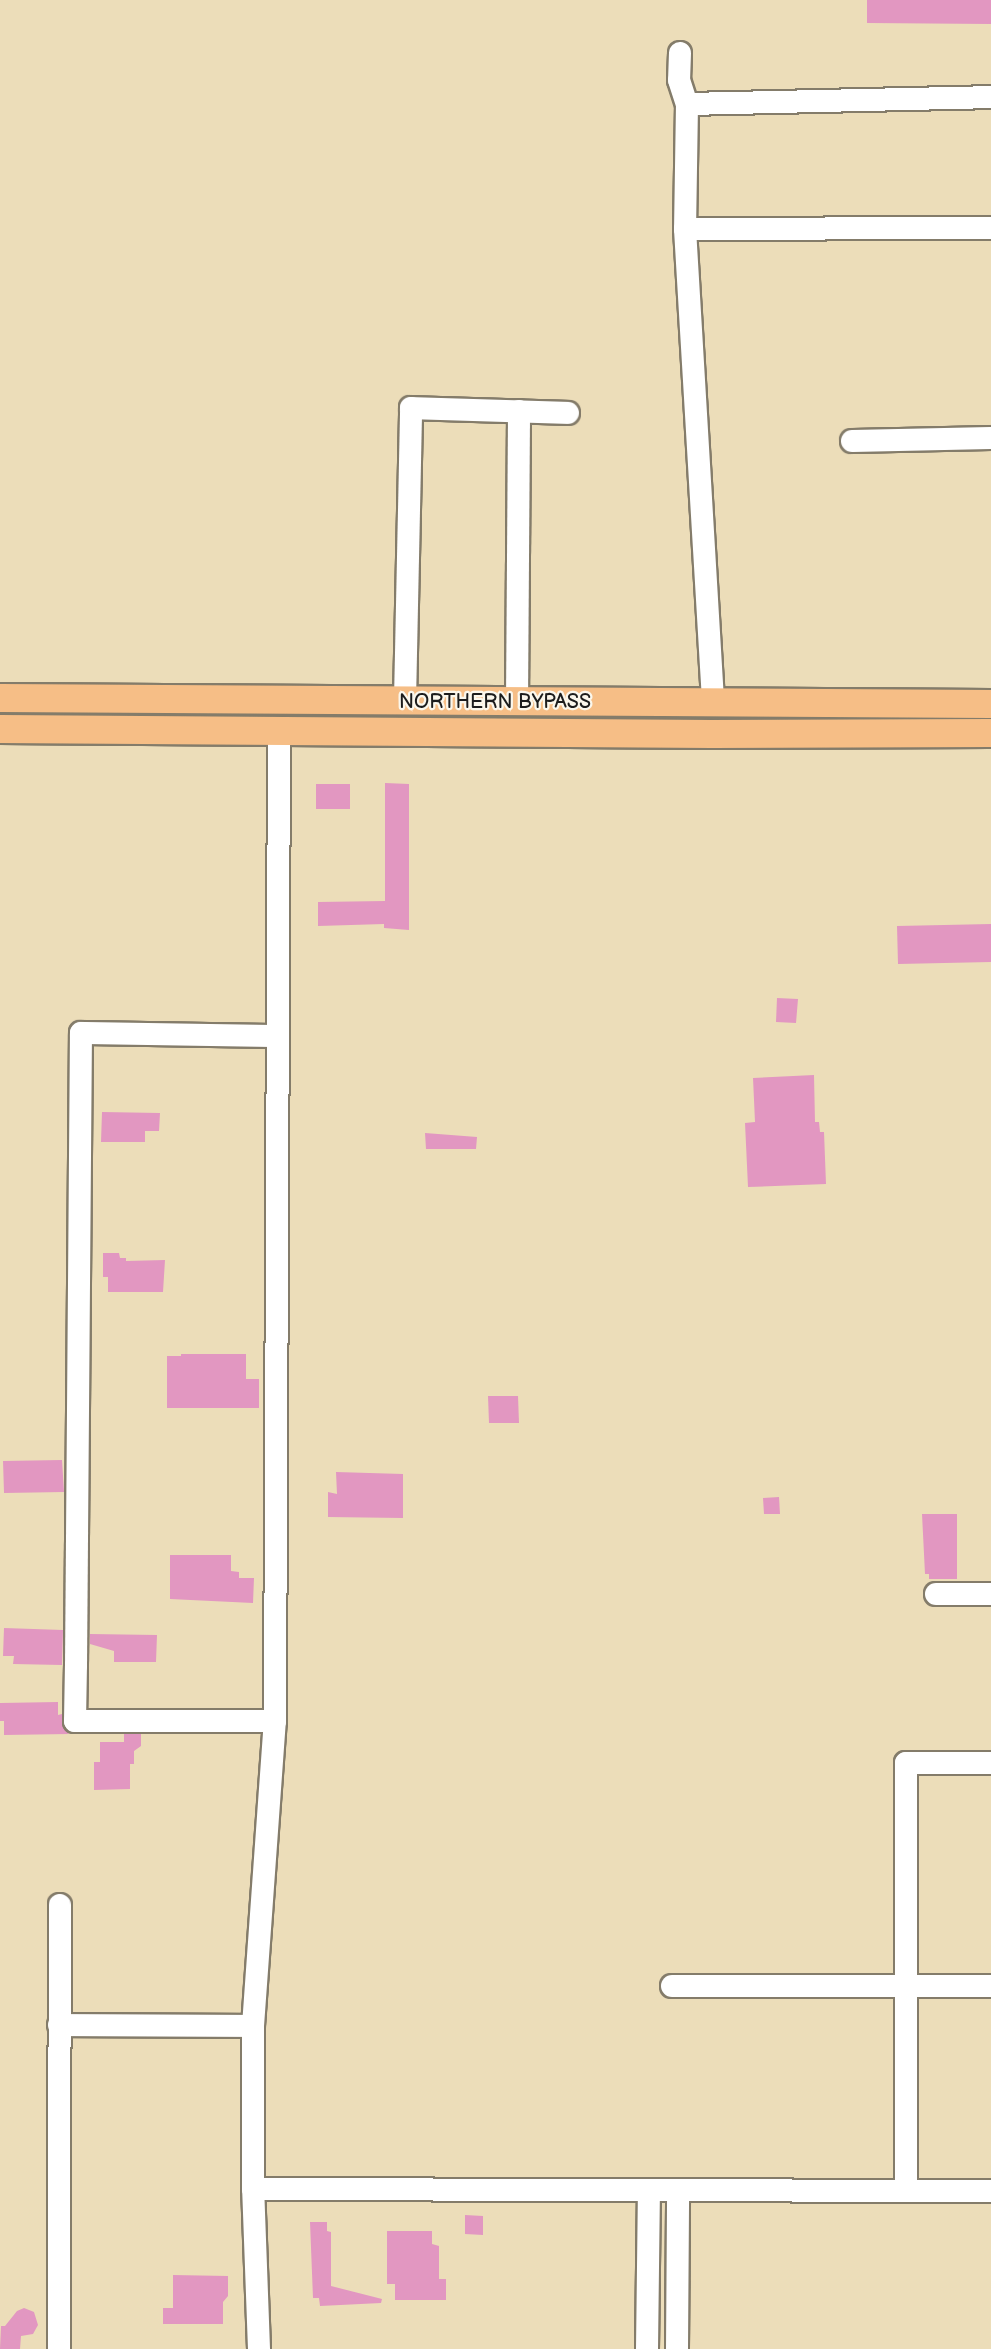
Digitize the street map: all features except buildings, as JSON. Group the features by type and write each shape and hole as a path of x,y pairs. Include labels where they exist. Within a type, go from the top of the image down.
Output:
{"main road":[{"name":"NORTHERN BYPASS","path":"0,698 991,704"},
{"name":"NORTHERN BYPASS","path":"0,729 712,734 991,733"}],"street":[{"path":"680,53 679,80 687,104 685,229 712,704"},
{"path":"687,104 991,98"},
{"path":"685,229 991,228"},
{"path":"405,701 411,408 568,413"},
{"path":"517,702 519,411"},
{"path":"852,441 991,438"},
{"path":"259,2349 253,2189 253,2026 275,1721 279,730"},
{"path":"275,1721 75,1721 75,1699 81,1034 277,1036"},
{"path":"936,1594 991,1594"},
{"path":"906,2191 906,1763 991,1763"},
{"path":"59,2349 60,1905"},
{"path":"672,1986 991,1986"},
{"path":"59,2025 253,2026"},
{"path":"253,2189 649,2192 991,2191"},
{"path":"647,2349 649,2192"},
{"path":"677,2349 678,2192"}]}
